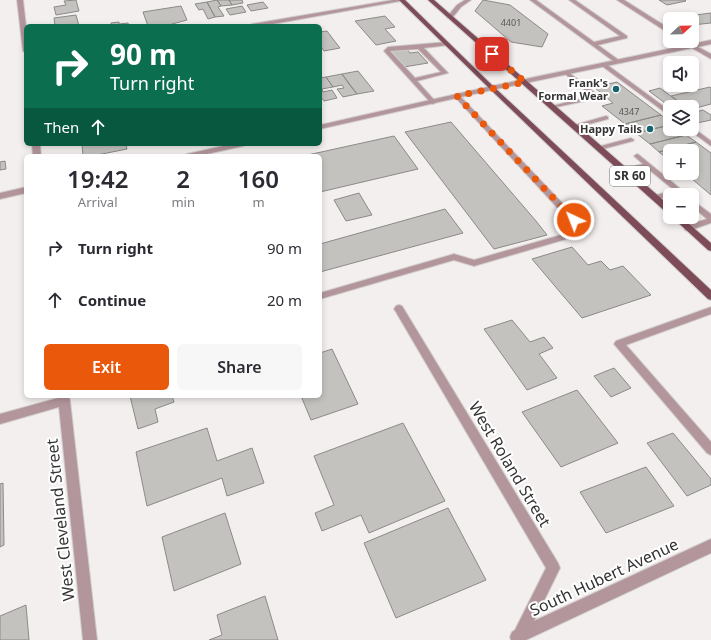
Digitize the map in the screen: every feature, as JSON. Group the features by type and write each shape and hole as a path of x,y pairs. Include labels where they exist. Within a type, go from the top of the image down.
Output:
{"main road":[{"name":"SR 60","path":"402,0 492,88 711,296"},
{"name":"SR 60","path":"431,0 663,204"},
{"path":"684,224 711,248"}],"street":[{"path":"20,0 24,34"},
{"path":"264,24 402,0"},
{"path":"620,0 663,28"},
{"path":"699,45 711,42"},
{"path":"322,127 492,88 684,48"},
{"path":"696,48 711,57"},
{"path":"196,154 234,146"},
{"path":"0,196 24,190"},
{"name":"West Roland Street","path":"399,309 553,568 516,639"},
{"path":"0,420 64,398"},
{"name":"West Cleveland Street","path":"64,398 90,640"},
{"name":"South Hubert Avenue","path":"516,639 711,546"}],"lane":[{"path":"450,17 459,6 468,0"},
{"path":"533,0 618,62"},
{"path":"572,0 625,37 593,44"},
{"path":"433,102 387,51 388,49 447,44"},
{"path":"414,80 445,73 419,46"},
{"path":"604,65 663,109"},
{"path":"554,107 597,97 568,73"},
{"path":"322,295 454,257 474,263 584,231 457,96"},
{"path":"574,126 606,118"},
{"path":"699,135 711,144"},
{"path":"600,148 631,140"},
{"path":"637,156 675,188"},
{"path":"625,171 648,165"},
{"path":"656,198 663,197"},
{"path":"688,228 711,219 699,208"},
{"path":"711,310 619,344 711,450"}],"building":[{"path":"76,0 79,11 56,15 54,7 66,5 64,1"},
{"path":"217,0 229,0 232,5 221,6"},
{"path":"217,0 221,6 218,7 224,16 215,17 207,2"},
{"path":"229,0 242,0 243,3 232,5"},
{"path":"483,0 510,5 548,34 542,47 511,42 475,11"},
{"path":"659,0 685,0 686,1 667,5"},
{"path":"207,2 215,17 208,19 203,9 199,10 195,4"},
{"path":"263,2 268,8 251,11 247,5"},
{"path":"181,6 187,20 172,24 147,24 143,12"},
{"path":"242,6 246,12 230,15 226,9"},
{"path":"711,13 711,23 699,24 699,15"},
{"path":"76,15 78,24 55,24 54,18"},
{"path":"385,16 395,27 385,29 396,41 376,45 355,21"},
{"path":"119,22 119,24 111,24"},
{"path":"327,31 340,48 324,51 322,48 322,32"},
{"path":"406,48 410,53 418,52 428,63 404,67 390,51"},
{"path":"358,71 374,91 357,94 342,74"},
{"path":"342,74 357,94 343,97 337,89 344,88 342,85 333,87 326,77"},
{"path":"326,77 333,87 322,89 322,78"},
{"path":"617,82 661,115 625,124 602,106 613,103 594,87"},
{"path":"660,88 663,92 665,92 676,100 663,100 663,102 649,91"},
{"path":"711,88 711,104 699,107 699,100 677,100 671,96 688,92 699,92 699,90"},
{"path":"322,89 323,92 332,90 337,98 324,101 322,98"},
{"path":"703,110 711,115 711,120 699,123 699,111"},
{"path":"661,115 663,117 663,127 636,133 625,124"},
{"path":"451,122 547,235 494,249 405,132"},
{"path":"663,127 663,136 682,136 650,144 636,133"},
{"path":"394,136 418,169 322,192 322,154 312,154"},
{"path":"682,136 687,136 696,142 689,144 663,144 663,151 659,152 650,144"},
{"path":"696,142 699,144 689,144"},
{"path":"699,144 711,153 711,195 693,180 699,180"},
{"path":"82,146 126,146 127,149 102,154 83,154"},
{"path":"5,161 6,169 0,170 0,162"},
{"path":"359,193 372,215 346,221 334,200"},
{"path":"445,209 463,233 322,271 322,243"},
{"path":"572,247 588,265 601,261 610,270 623,266 651,295 582,318 532,259"},
{"path":"512,320 530,342 544,337 553,348 539,354 557,378 527,390 484,329"},
{"path":"332,349 358,404 311,420 302,398 322,398 322,352"},
{"path":"614,368 631,388 611,397 594,376"},
{"path":"577,390 618,443 561,467 522,412"},
{"path":"130,398 173,398 174,402 155,409 158,422 138,429"},
{"path":"403,423 445,501 369,533 361,515 322,531 315,513 334,505 314,456"},
{"path":"207,428 217,461 252,448 264,483 227,496 222,478 147,506 136,452"},
{"path":"673,433 711,479 711,485 687,496 647,443"},
{"path":"646,467 674,506 606,533 580,492"},
{"path":"3,483 4,545 0,547 0,484"},
{"path":"448,508 486,580 396,618 364,543"},
{"path":"225,513 241,564 174,591 162,537"},
{"path":"265,596 278,640 209,640 222,635 217,615"},
{"path":"26,605 29,640 0,640 0,616"}],"place":[{"name":"Frank's Formal Wear","path":"616,89"},
{"name":"Happy Tails","path":"650,129"}],"route":[{"path":"492,54 525,82 457,96 574,220"}]}
